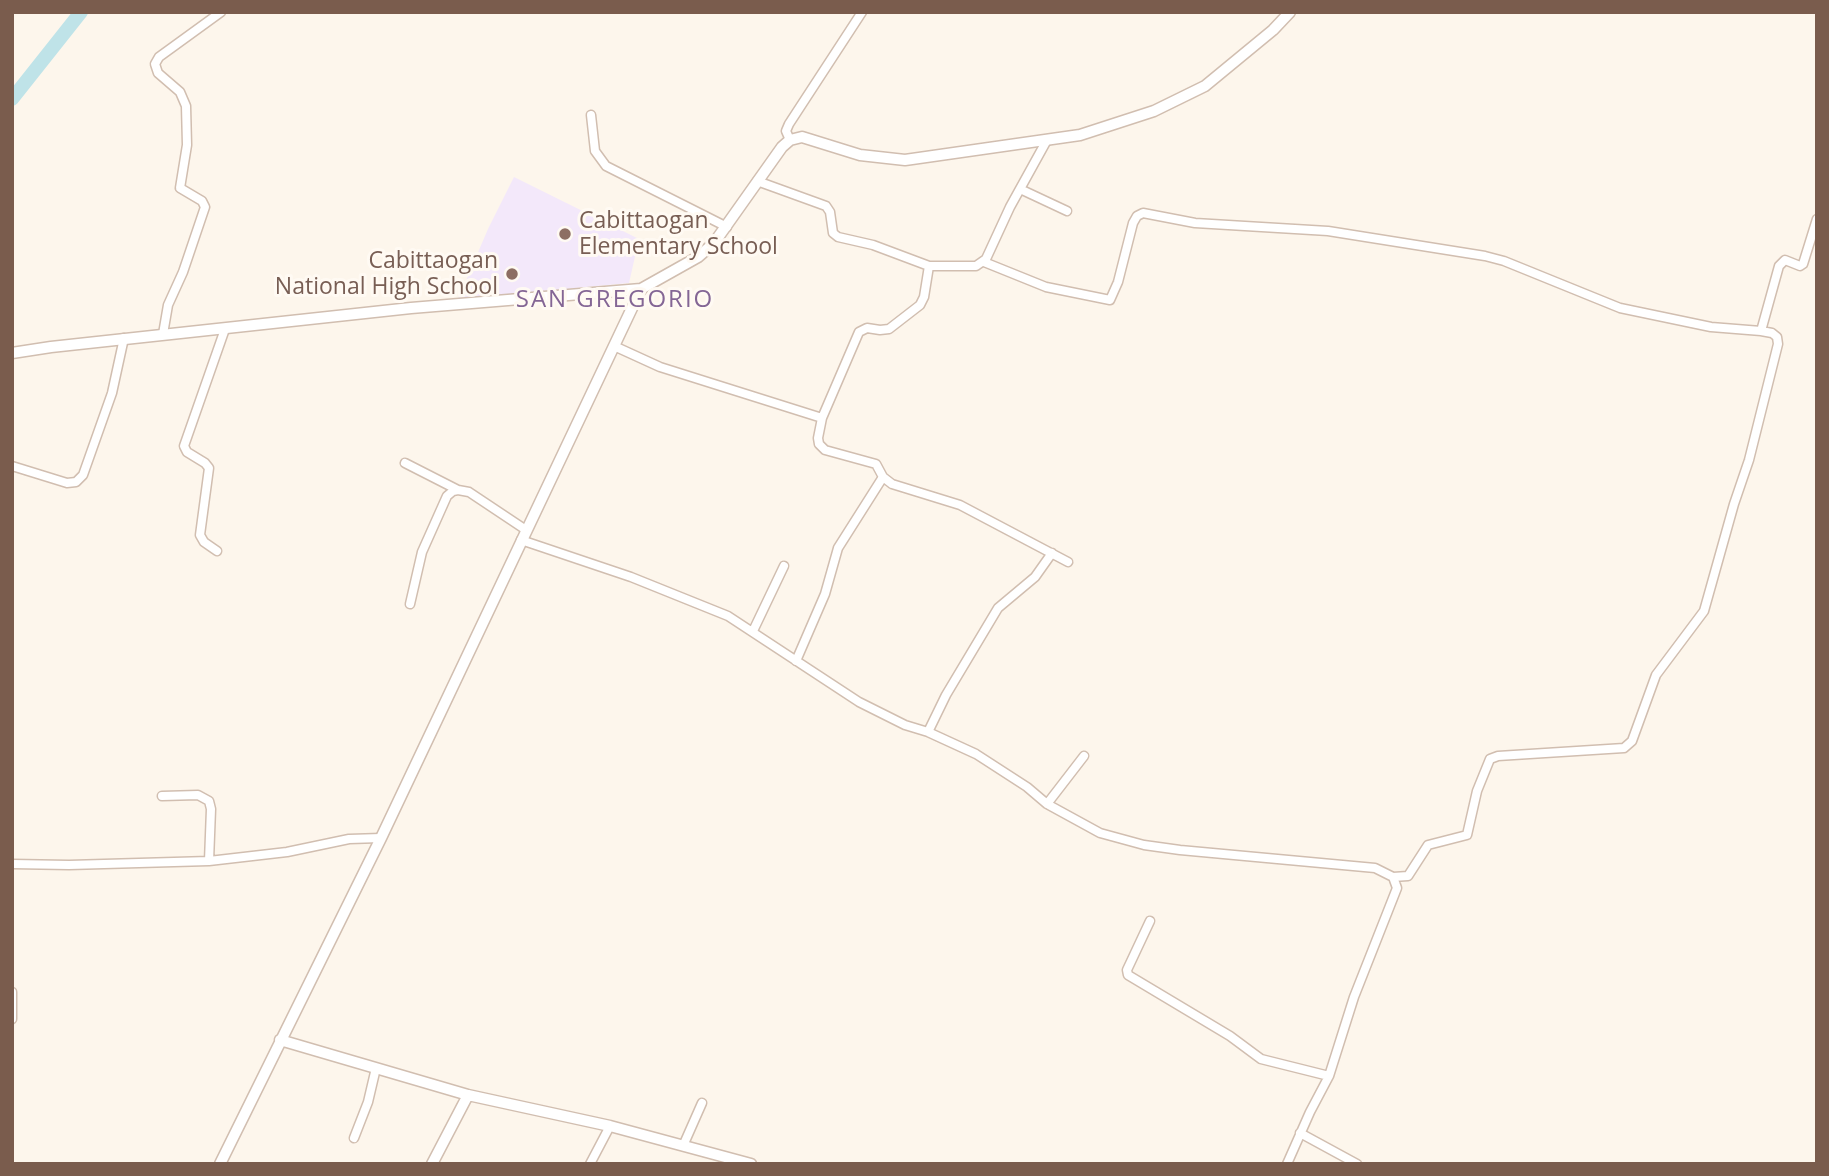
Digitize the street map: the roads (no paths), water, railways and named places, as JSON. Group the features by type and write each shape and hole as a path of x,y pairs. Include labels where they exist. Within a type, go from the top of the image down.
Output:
{"street":[{"path":"163,334 168,305 183,272 205,207 202,201 180,188 187,145 187,106 180,92 158,73 155,64 159,57 221,12"},
{"path":"790,140 786,131 802,100 862,12"},
{"path":"12,353 124,338 438,305 641,289 698,257 714,243 782,147 790,140 802,137 860,155 905,160 1080,135 1164,107 1205,86 1290,12"},
{"path":"591,115 595,151 606,166 727,227"},
{"path":"757,181 826,205 830,212 833,233 838,237 873,245 929,266 976,266 984,262 1047,140"},
{"path":"1020,189 1068,211"},
{"path":"404,463 469,492 524,535 709,608 753,631 875,711 976,754 1027,787 1047,804 1100,833 1144,845 1375,868 1394,877 1408,876 1428,845 1467,835 1479,784 1490,758 1625,748 1632,741 1656,675 1707,605 1730,517 1749,460 1778,344 1775,335 1761,331 1711,327 1628,310 1485,256 1318,230 1195,223 1143,213 1133,223 1116,288 1110,300 1046,287 984,262"},
{"path":"1761,331 1779,266 1785,260 1800,266 1804,264 1817,219"},
{"path":"929,266 920,305 890,329 861,330 822,418 818,438 821,447 830,452 876,464 883,477 892,484 960,505 1068,562"},
{"path":"220,1164 279,1040 382,838 641,289"},
{"path":"217,551 204,542 200,535 209,468 187,452 184,446 225,329"},
{"path":"12,466 67,483 76,482 83,475 112,393 124,338"},
{"path":"614,346 660,367 822,418"},
{"path":"796,661 825,594 838,548 883,477"},
{"path":"410,604 422,552 447,496 458,489"},
{"path":"928,732 946,695 998,608 1035,577 1052,554"},
{"path":"753,631 784,566"},
{"path":"1047,804 1084,756"},
{"path":"162,796 198,795 209,801 209,861"},
{"path":"12,864 209,861 287,852 349,839 382,838"},
{"path":"1289,1160 1329,1076 1354,997 1397,888 1394,877"},
{"path":"1150,921 1127,971 1128,975 1230,1036 1261,1059 1329,1076"},
{"path":"12,992 12,1019"},
{"path":"279,1040 468,1095 610,1126 751,1164"},
{"path":"354,1138 368,1102 376,1068"},
{"path":"432,1164 468,1095"},
{"path":"683,1146 702,1103"},
{"path":"590,1164 610,1126"},
{"path":"1300,1133 1357,1164"}],"waterway":[{"path":"12,99 81,12"}],"place":[{"name":"Cabittaogan Elementary School","path":"565,234"},
{"name":"Cabittaogan National High School","path":"512,274"}],"district":[{"name":"SAN GREGORIO","path":"615,300"}]}
